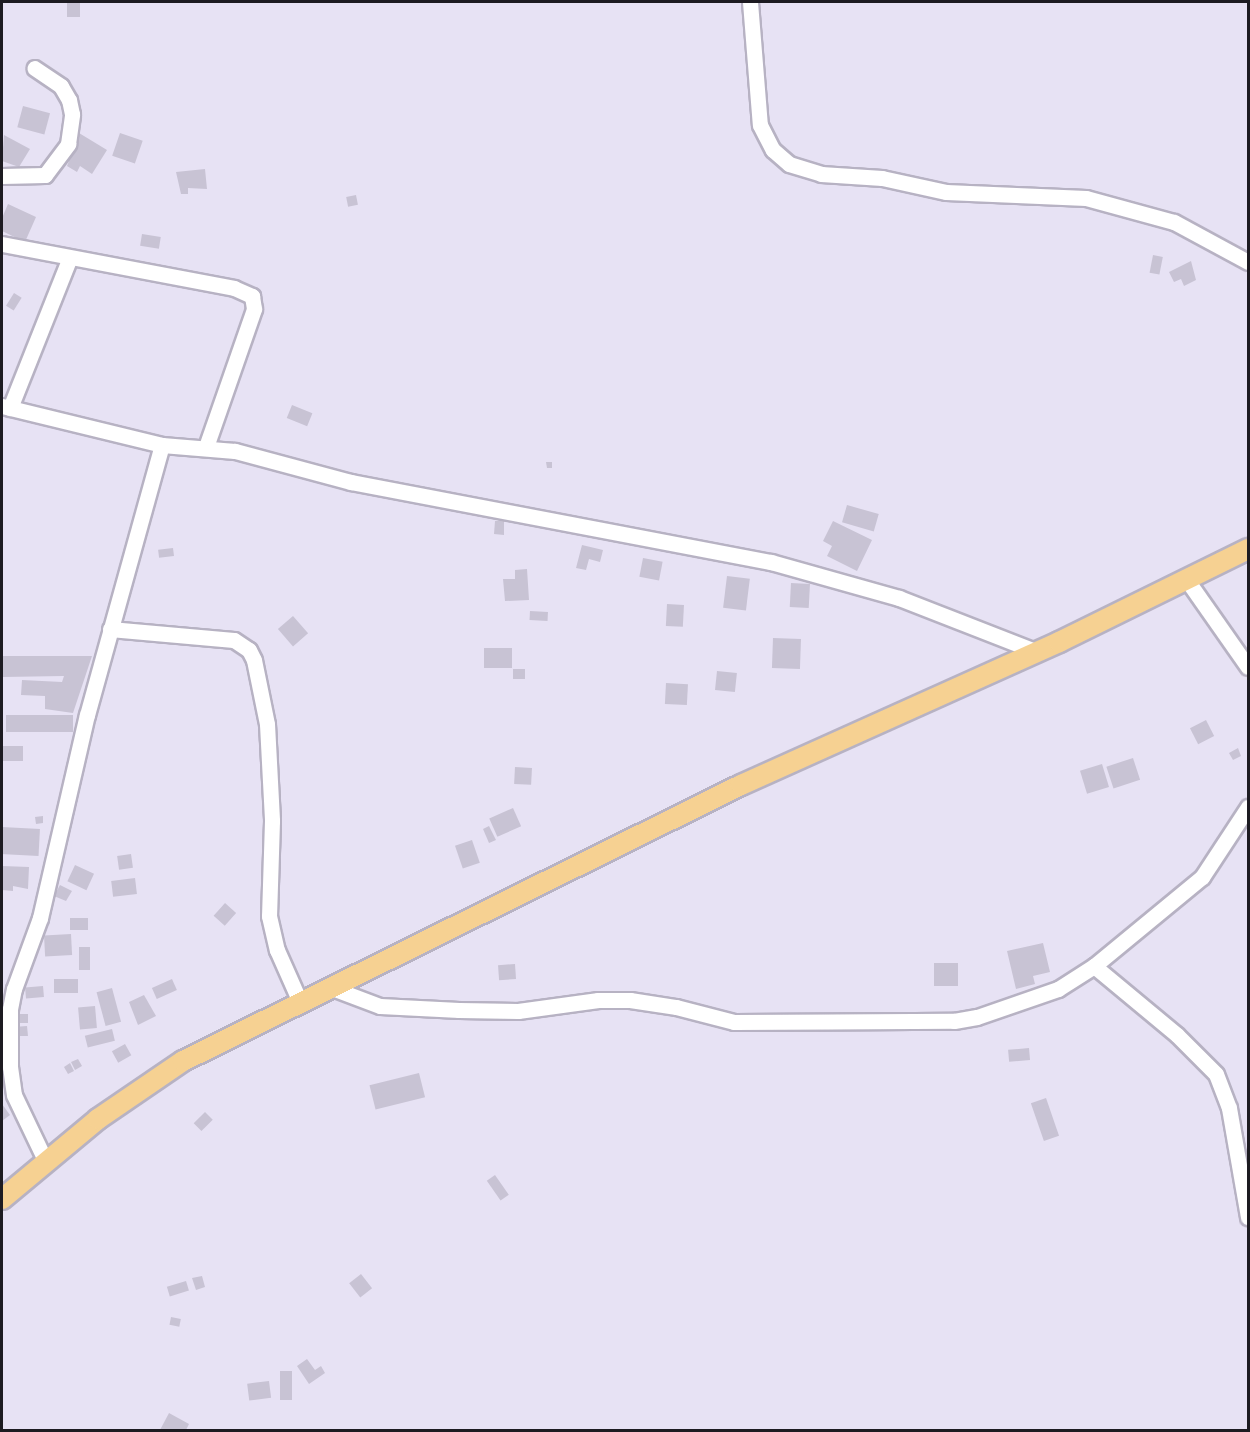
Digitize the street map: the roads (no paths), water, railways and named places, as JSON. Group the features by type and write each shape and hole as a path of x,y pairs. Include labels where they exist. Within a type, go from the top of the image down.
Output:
{"main road":[{"path":"2,1199 98,1119 183,1060 741,785 1035,651 1248,549"}],"street":[{"path":"750,2 760,125 769,144 789,164 821,174 882,178 946,192 1086,198 1174,222 1248,262"},
{"path":"2,176 45,175 68,144 72,114 69,100 61,86 34,68"},
{"path":"2,244 69,260 234,288 252,296 254,309 206,447"},
{"path":"69,260 6,407 162,445 206,447 259,455 372,486 789,567 899,598 1035,651"},
{"path":"46,1162 14,1095 10,1067 10,1009 14,989 40,918 110,629 162,445"},
{"path":"1186,580 1248,668"},
{"path":"110,629 234,640 249,650 254,660 267,724 272,821 269,916 276,950 300,1002"},
{"path":"332,988 365,1003 397,1008 518,1011 598,1000 630,1000 676,1007 734,1023 954,1021 995,1012 1058,988 1094,966 1202,877 1247,811"},
{"path":"1094,966 1178,1035 1216,1074 1229,1108 1248,1216"}]}
